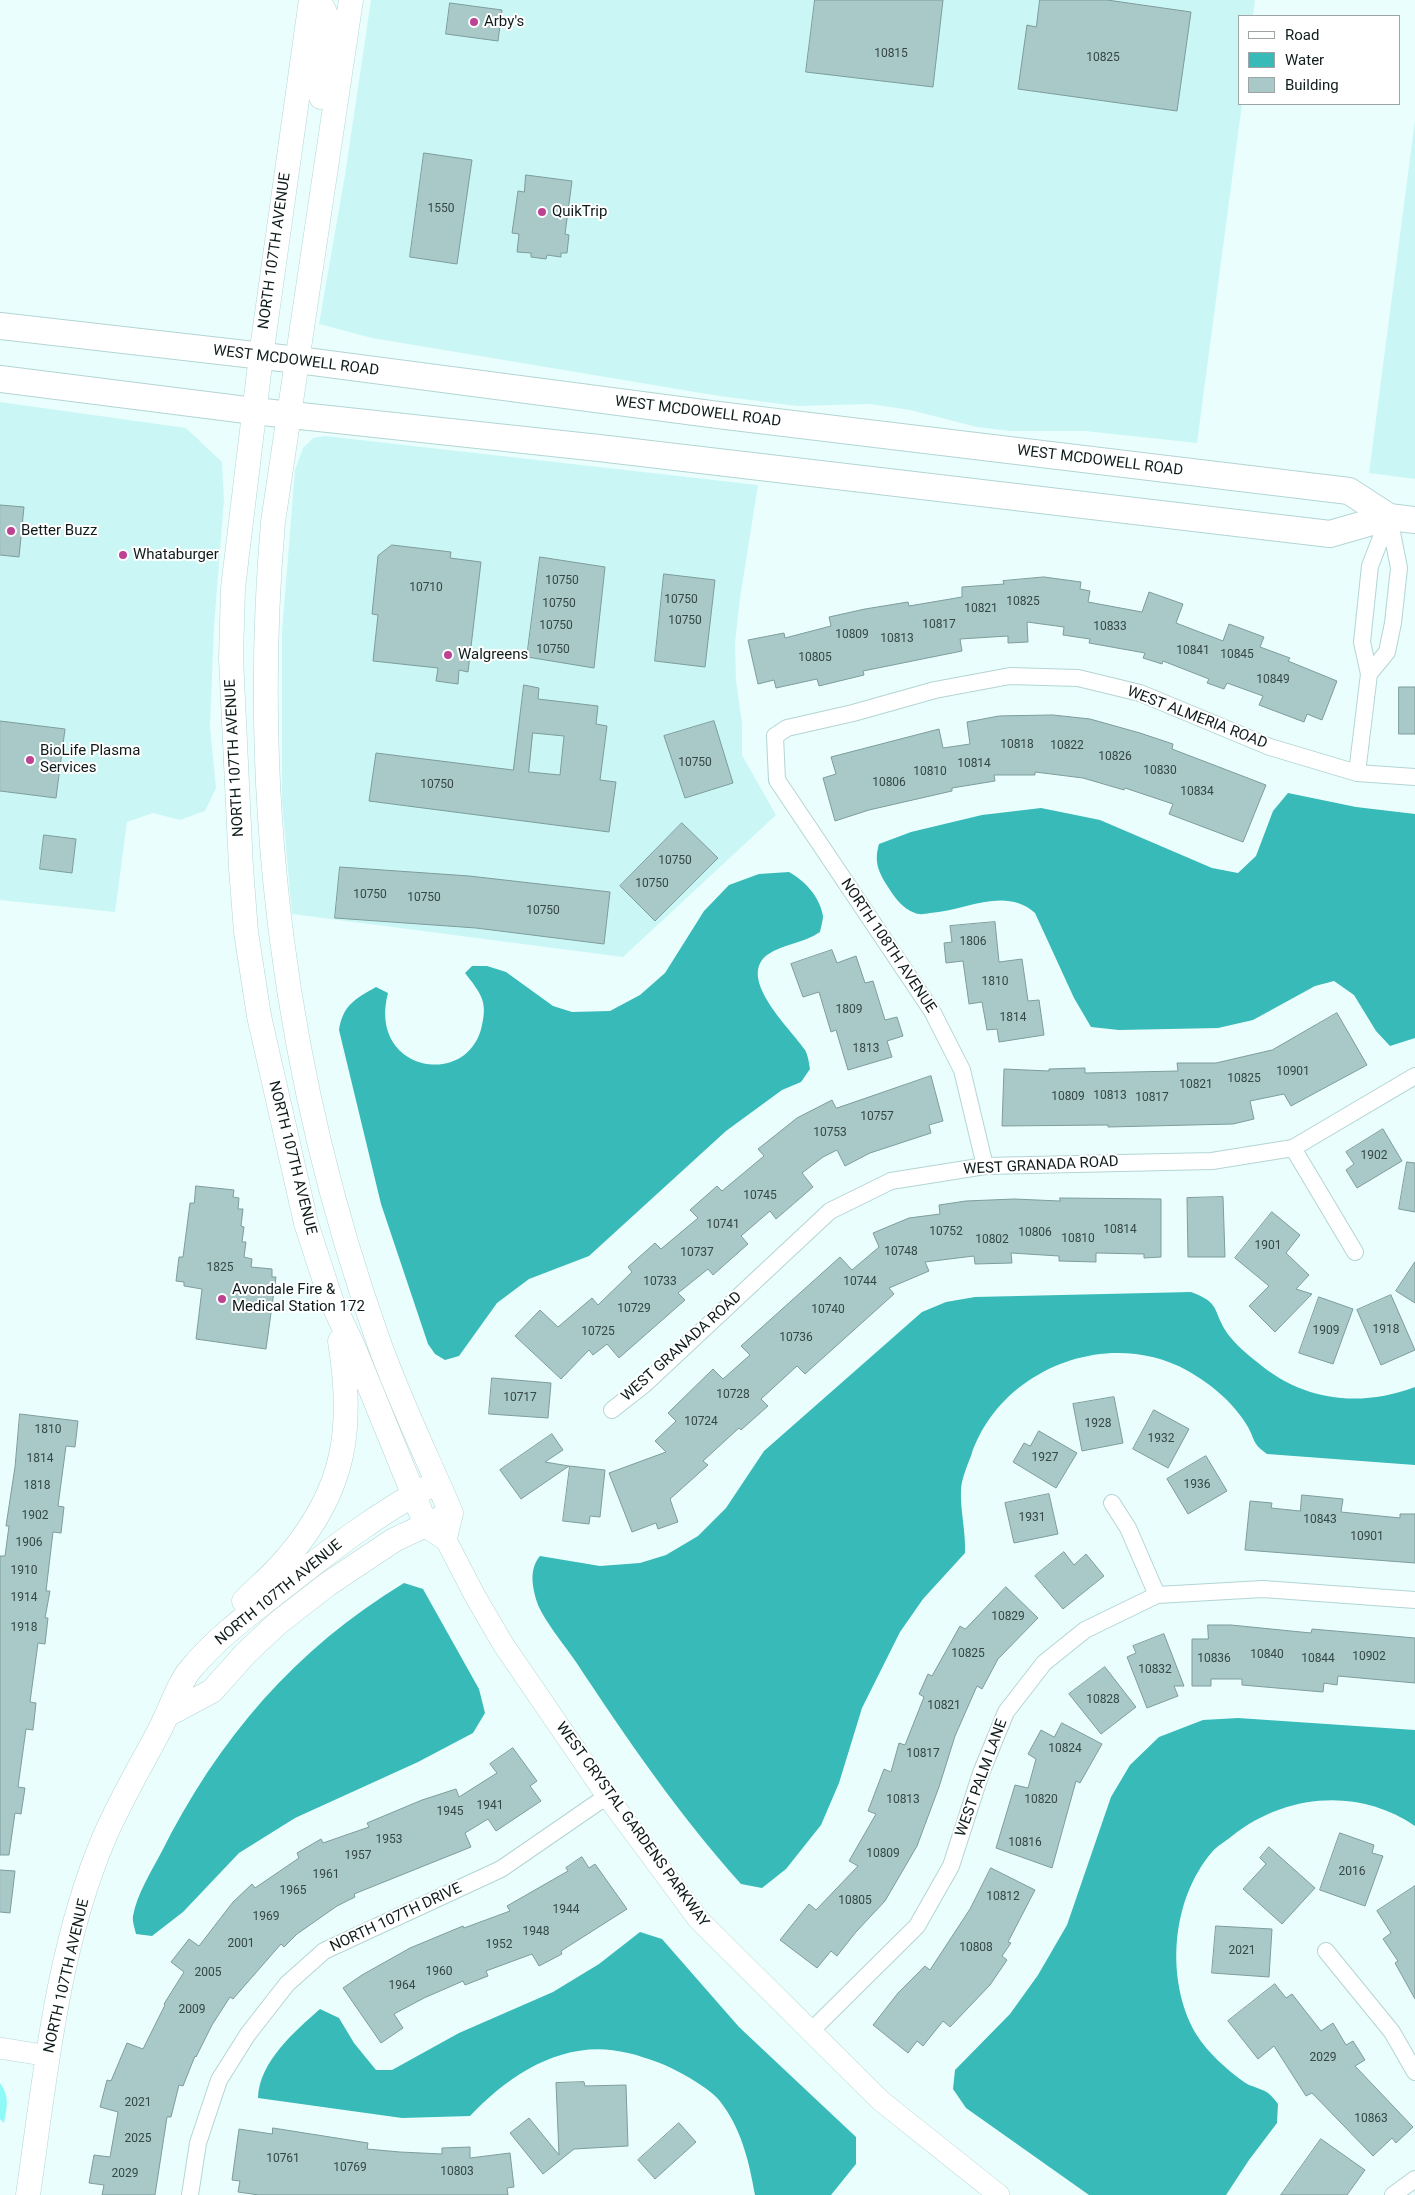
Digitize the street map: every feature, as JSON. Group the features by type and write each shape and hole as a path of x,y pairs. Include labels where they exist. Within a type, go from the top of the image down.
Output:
{"main road":[{"path":"312,0 324,8 327,17 320,99 329,135"},
{"name":"NORTH 107TH AVENUE","path":"312,0 261,356 233,588 231,658 241,868 246,932 259,1016 306,1219 331,1300 353,1346 419,1510"},
{"name":"NORTH 107TH AVENUE","path":"350,1 273,522 267,591 266,700 269,811 274,889 284,965 310,1104 337,1210 380,1345 444,1497"},
{"name":"WEST MCDOWELL ROAD","path":"0,326 298,360 732,417 1348,491 1389,517"},
{"name":"WEST MCDOWELL ROAD","path":"0,379 254,411 599,448 1330,534 1389,517 1415,520"},
{"path":"306,1219 337,1210"},
{"path":"223,1635 242,1604 286,1560 303,1538 317,1518 331,1489 345,1434 348,1403 340,1338 331,1300"},
{"path":"444,1497 445,1538"},
{"name":"NORTH 107TH AVENUE","path":"28,2195 49,2056 76,1924 104,1839 123,1798 169,1714 188,1672 223,1635 318,1560 377,1517 419,1510 444,1497"},
{"name":"NORTH 107TH AVENUE","path":"169,1714 212,1691 246,1653 278,1623 328,1584 394,1540 419,1510 444,1497"},
{"name":"WEST CRYSTAL GARDENS PARKWAY","path":"419,1510 445,1538"}],"street":[{"path":"1369,674 1387,652 1393,623 1399,568 1389,517"},
{"path":"1357,773 1369,674 1362,642 1370,566 1389,517"},
{"name":"WEST ALMERIA ROAD","path":"775,736 787,728 853,713 935,690 1010,676 1078,678 1140,693 1270,747 1357,773 1415,777"},
{"name":"NORTH 108TH AVENUE","path":"775,736 777,780 932,1011 962,1070 985,1166"},
{"name":"WEST GRANADA ROAD","path":"612,1410 645,1384 830,1211 891,1181 985,1166 1212,1162 1293,1148 1415,1076"},
{"path":"1293,1148 1355,1252"},
{"path":"1112,1503 1128,1528 1157,1595"},
{"name":"WEST CRYSTAL GARDENS PARKWAY","path":"445,1538 475,1596 503,1644 607,1796 698,1919 881,2101 996,2194"},
{"name":"WEST PALM LANE","path":"810,2032 917,1926 952,1866 981,1773 1006,1712 1044,1663 1085,1630 1157,1595 1263,1589 1415,1600"},
{"name":"NORTH 107TH DRIVE","path":"190,2195 198,2143 219,2080 248,2034 287,1984 324,1951 501,1869 607,1796"},
{"path":"1326,1952 1392,2032 1415,2072"},
{"path":"0,2048 49,2056"},
{"path":"1393,2195 1415,2179"}],"shaded area":[{"path":"371,0 1255,0 1253,15 1238,15 1238,105 1242,105 1197,443 1085,431 1010,431 977,427 910,410 870,404 797,406 719,396 372,338 319,324 345,175"},
{"path":"1415,120 1415,479 1369,473"},
{"path":"0,402 186,428 222,462 224,500 214,627 210,727 216,788 205,811 180,820 153,813 127,822 115,912 0,900"},
{"path":"325,436 758,485 740,598 735,643 736,680 742,723 742,755 776,815 623,957 292,914 282,802 282,632 295,470 303,448 313,438"},
{"path":"0,2083 5,2093 7,2107 4,2123 0,2119"}],"water":[{"path":"1288,793 1356,807 1415,814 1415,1038 1390,1046 1376,1031 1354,995 1334,981 1315,986 1253,1020 1218,1028 1119,1030 1091,1027 1074,998 1035,913 1023,905 1011,901 998,901 917,914 910,911 893,895 882,876 877,861 879,844 911,832 982,815 1041,808 1100,820 1212,868 1238,873 1256,856 1273,811"},
{"path":"789,872 811,890 819,902 823,916 820,932 767,955 759,965 758,977 762,990 770,1004 806,1052 810,1069 801,1082 782,1090 726,1131 589,1256 529,1279 497,1303 459,1356 445,1360 435,1354 428,1344 381,1204 339,1030 347,1009 356,999 376,987 388,993 385,1020 392,1040 405,1055 422,1063 441,1064 459,1059 473,1046 482,1025 484,1012 482,999 465,973 472,966 487,966 506,972 553,1006 572,1012 610,1011 640,995 665,973 704,911 729,885 759,874"},
{"path":"1191,1292 1212,1304 1227,1333 1241,1349 1275,1375 1293,1385 1312,1393 1353,1399 1394,1394 1415,1387 1415,1465 1267,1454 1257,1445 1243,1419 1222,1395 1188,1371 1157,1358 1124,1353 1091,1355 1060,1364 1031,1379 1005,1400 985,1426 969,1460 962,1485 961,1497 965,1553 923,1599 900,1632 862,1708 839,1783 821,1825 786,1869 762,1888 741,1884 696,1831 654,1776 544,1616 537,1602 532,1578 534,1566 540,1556 600,1566 640,1563 666,1555 698,1536 726,1508 764,1451 922,1312 946,1302 975,1297"},
{"path":"404,1583 423,1589 479,1689 485,1713 473,1733 418,1762 295,1818 239,1853 183,1912 152,1936 136,1934 133,1916 145,1883 183,1811 234,1735 294,1667 328,1637"},
{"path":"1238,1718 1415,1730 1415,1826 1393,1814 1370,1805 1346,1801 1298,1804 1275,1811 1253,1822 1212,1852 1198,1871 1188,1893 1181,1916 1177,1941 1180,1990 1186,2013 1196,2034 1206,2048 1237,2077 1247,2084 1265,2091 1272,2097 1278,2104 1277,2123 1226,2195 1089,2195 966,2108 953,2089 955,2070 1010,2014 1038,1975 1067,1925 1111,1797 1130,1765 1159,1737 1203,1720"},
{"path":"640,1932 662,1939 739,2027 856,2137 856,2164 831,2195 755,2195 743,2145 727,2110 714,2095 699,2083 672,2068 639,2056 605,2049 583,2050 541,2062 503,2086 470,2116 402,2118 258,2098 260,2085 271,2060 290,2037 320,2009 339,2018 354,2043 376,2070 392,2070 459,2033 553,1992 599,1964"}],"building":[{"path":"815,0 943,0 933,87 806,72"},
{"path":"1040,0 1107,0 1191,12 1177,111 1018,89 1027,25 1036,27"},
{"name":"Arby's","path":"450,3 502,10 498,41 446,34"},
{"path":"424,153 472,160 457,264 410,257"},
{"name":"QuikTrip","path":"526,175 572,181 565,234 569,235 567,253 561,253 561,257 547,255 546,259 531,257 531,253 517,252 519,234 512,233 518,191 524,192"},
{"name":"Better Buzz","path":"0,505 24,507 19,557 0,555"},
{"name":"Walgreens","path":"392,545 451,552 450,558 481,562 468,672 459,670 458,684 436,681 438,668 373,661 378,615 372,614 378,556"},
{"path":"540,557 605,567 594,668 527,657"},
{"path":"664,574 715,580 705,667 655,661"},
{"path":"1044,577 1081,582 1080,589 1090,591 1088,602 1142,612 1149,592 1183,604 1176,623 1223,641 1229,624 1264,637 1260,647 1290,658 1288,661 1337,681 1322,720 1307,714 1304,722 1259,705 1263,696 1227,683 1224,689 1207,683 1209,679 1163,661 1162,664 1143,658 1145,653 1089,643 1090,639 1063,635 1064,627 1027,622 1028,642 1008,643 1008,636 960,639 962,651 863,671 864,675 819,686 817,679 776,688 774,680 758,684 748,640 784,633 785,638 831,626 829,617 865,609 908,602 909,606 962,597 962,587 1004,584 1003,581"},
{"path":"524,685 539,688 538,699 598,706 596,724 607,726 600,780 616,782 609,832 369,801 376,753 513,770","holes":["533,733 564,736 560,775 529,772"]},
{"path":"1399,687 1415,687 1415,734 1399,734"},
{"path":"1053,715 1090,719 1140,733 1173,744 1172,749 1266,785 1243,842 1169,814 1173,804 1125,788 1124,790 1083,778 1035,772 1035,775 994,775 995,781 952,788 952,791 869,810 835,821 823,778 836,774 831,757 939,729 943,748 970,744 967,722 999,716"},
{"name":"BioLife Plasma Services","path":"0,721 65,729 56,798 0,791"},
{"path":"714,721 733,783 685,798 664,736"},
{"path":"682,823 718,858 655,921 620,886"},
{"path":"44,835 76,839 72,873 40,869"},
{"path":"340,867 469,876 610,892 604,944 476,928 335,918"},
{"path":"995,922 999,962 1022,959 1028,1001 1039,1000 1044,1035 999,1042 997,1029 987,1030 982,1002 969,1004 963,961 946,963 944,943 952,942 950,926"},
{"path":"832,950 837,963 856,956 865,983 873,981 885,1020 897,1017 903,1036 887,1041 892,1057 848,1070 836,1030 831,1032 819,992 803,997 791,964"},
{"path":"1337,1013 1367,1065 1291,1106 1284,1094 1250,1101 1254,1119 1233,1124 1108,1127 1108,1125 1002,1126 1004,1069 1049,1071 1049,1069 1085,1068 1085,1073 1178,1071 1177,1063 1216,1063 1272,1050"},
{"path":"931,1076 943,1121 929,1125 931,1133 870,1153 845,1166 837,1150 823,1157 802,1173 813,1187 776,1219 770,1211 741,1236 748,1244 713,1275 708,1269 678,1293 685,1300 619,1358 607,1344 593,1355 589,1350 561,1379 515,1336 540,1310 558,1327 592,1298 598,1305 632,1272 628,1267 655,1243 661,1249 698,1218 690,1210 717,1186 722,1191 764,1156 758,1149 797,1118 832,1100 836,1108"},
{"path":"1383,1129 1402,1161 1357,1188 1346,1170 1354,1164 1346,1152"},
{"path":"1407,1162 1415,1163 1415,1212 1399,1209"},
{"name":"Avondale Fire & Medical Station 172","path":"196,1186 234,1190 233,1197 239,1198 238,1209 243,1209 241,1226 244,1227 242,1242 246,1242 244,1257 252,1259 251,1267 272,1269 272,1277 276,1277 266,1349 196,1339 202,1289 184,1286 184,1282 176,1281 179,1257 183,1257 190,1203 194,1203"},
{"path":"1223,1197 1225,1257 1188,1257 1187,1198"},
{"path":"1060,1198 1161,1199 1161,1257 1144,1258 1144,1254 1096,1253 1096,1262 1059,1261 1059,1256 1011,1253 1012,1263 975,1264 974,1256 925,1262 929,1271 889,1288 894,1294 805,1374 797,1366 761,1399 768,1406 741,1430 739,1428 703,1461 708,1465 670,1499 678,1522 658,1529 656,1523 632,1532 609,1473 666,1452 655,1441 676,1421 668,1413 713,1369 723,1379 750,1355 741,1346 840,1257 852,1270 879,1247 873,1233 909,1218 940,1214 939,1205 966,1201 1014,1199 1060,1201"},
{"path":"1272,1212 1300,1235 1286,1253 1309,1275 1296,1289 1312,1294 1275,1332 1249,1306 1269,1286 1235,1258"},
{"path":"1415,1262 1415,1303 1396,1291"},
{"path":"1391,1295 1415,1350 1381,1365 1357,1310"},
{"path":"1319,1297 1353,1309 1333,1364 1299,1353"},
{"path":"492,1378 551,1383 548,1418 489,1414"},
{"path":"1114,1397 1123,1443 1082,1451 1073,1404"},
{"path":"1154,1410 1189,1429 1168,1468 1133,1449"},
{"path":"20,1414 78,1421 75,1447 66,1446 58,1506 64,1507 61,1533 53,1532 46,1591 50,1591 45,1618 48,1618 45,1644 38,1643 30,1702 36,1703 33,1730 26,1729 18,1787 25,1788 21,1814 15,1813 9,1855 0,1855 0,1556 5,1556 9,1526 6,1526 15,1467"},
{"path":"1039,1431 1077,1453 1056,1488 1013,1462 1024,1443 1030,1446"},
{"path":"552,1434 563,1450 545,1462 569,1466 521,1499 500,1470"},
{"path":"1206,1456 1227,1491 1188,1514 1167,1479"},
{"path":"570,1466 605,1470 600,1517 590,1516 589,1524 563,1521"},
{"path":"1049,1494 1058,1534 1014,1543 1005,1503"},
{"path":"1302,1495 1343,1499 1341,1512 1400,1518 1400,1514 1415,1514 1415,1563 1245,1550 1250,1501 1272,1503 1271,1508 1300,1511"},
{"path":"1064,1552 1074,1565 1086,1554 1104,1576 1063,1609 1035,1576"},
{"path":"1006,1587 1038,1618 998,1659 982,1689 977,1686 955,1736 939,1787 917,1846 885,1901 837,1956 831,1951 817,1968 780,1940 809,1904 816,1910 858,1866 849,1861 876,1814 868,1811 884,1769 891,1772 899,1743 905,1745 924,1697 919,1694 928,1674 932,1676 960,1626 965,1629"},
{"path":"1208,1625 1231,1625 1311,1633 1312,1629 1415,1638 1415,1683 1338,1676 1337,1685 1324,1683 1323,1692 1242,1685 1242,1679 1211,1679 1211,1686 1192,1686 1192,1639 1208,1639"},
{"path":"1164,1634 1184,1686 1174,1686 1178,1696 1147,1708 1127,1657 1136,1653 1133,1646"},
{"path":"1105,1667 1136,1707 1101,1734 1069,1694"},
{"path":"1062,1723 1102,1744 1080,1783 1076,1781 1052,1868 996,1848 1015,1785 1028,1788 1036,1759 1028,1754 1041,1730 1054,1737"},
{"path":"513,1748 537,1781 530,1786 541,1801 496,1831 488,1819 465,1833 471,1847 354,1894 355,1897 337,1906 297,1934 284,1947 281,1944 233,1999 230,1997 195,2056 183,2086 179,2085 171,2117 167,2117 155,2195 102,2195 104,2185 89,2183 94,2155 110,2157 118,2112 100,2107 107,2080 111,2081 127,2043 143,2049 164,2004 184,1972 171,1962 189,1939 199,1946 233,1902 252,1884 255,1888 299,1858 297,1853 321,1839 323,1843 369,1827 367,1823 422,1800 456,1789 459,1797 497,1773 490,1764"},
{"path":"1340,1833 1374,1845 1372,1853 1383,1856 1365,1906 1320,1890"},
{"path":"1269,1847 1315,1888 1282,1924 1243,1889 1266,1864 1260,1858"},
{"path":"582,1857 589,1868 595,1864 627,1909 561,1951 562,1954 539,1966 532,1954 486,1971 488,1976 465,1985 463,1981 394,2014 403,2028 381,2043 343,1988 410,1948 463,1926 464,1928 510,1911 507,1906 568,1871 566,1868"},
{"path":"991,1868 1035,1890 1008,1942 1011,1943 1002,1956 1007,1960 990,1985 950,2027 943,2021 923,2046 917,2041 908,2053 873,2025 898,1993 925,1966 930,1970 970,1909"},
{"path":"0,1870 15,1871 10,1913 0,1912"},
{"path":"1415,1886 1415,1999 1395,1963 1398,1961 1383,1939 1391,1933 1377,1911"},
{"path":"1216,1926 1272,1929 1269,1977 1212,1973"},
{"path":"1275,1984 1286,1998 1292,1994 1321,2031 1333,2023 1346,2045 1353,2041 1365,2060 1355,2066 1413,2127 1396,2143 1392,2138 1373,2156 1312,2093 1306,2096 1274,2046 1258,2059 1228,2021"},
{"path":"584,2082 585,2086 626,2085 628,2146 574,2149 543,2174 510,2133 529,2118 559,2155 556,2083"},
{"path":"679,2123 696,2142 655,2179 638,2160"},
{"path":"273,2128 368,2143 367,2149 442,2154 442,2148 470,2147 470,2158 510,2153 514,2187 507,2188 508,2195 259,2195 238,2192 240,2181 232,2180 239,2129 272,2134"},
{"path":"1321,2139 1365,2170 1347,2195 1281,2195"}],"place":[{"name":"Arby's","path":"474,22"},
{"name":"QuikTrip","path":"542,212"},
{"name":"Better Buzz","path":"11,531"},
{"name":"Whataburger","path":"123,555"},
{"name":"Walgreens","path":"448,655"},
{"name":"BioLife Plasma Services","path":"30,760"},
{"name":"Avondale Fire & Medical Station 172","path":"222,1299"}]}
